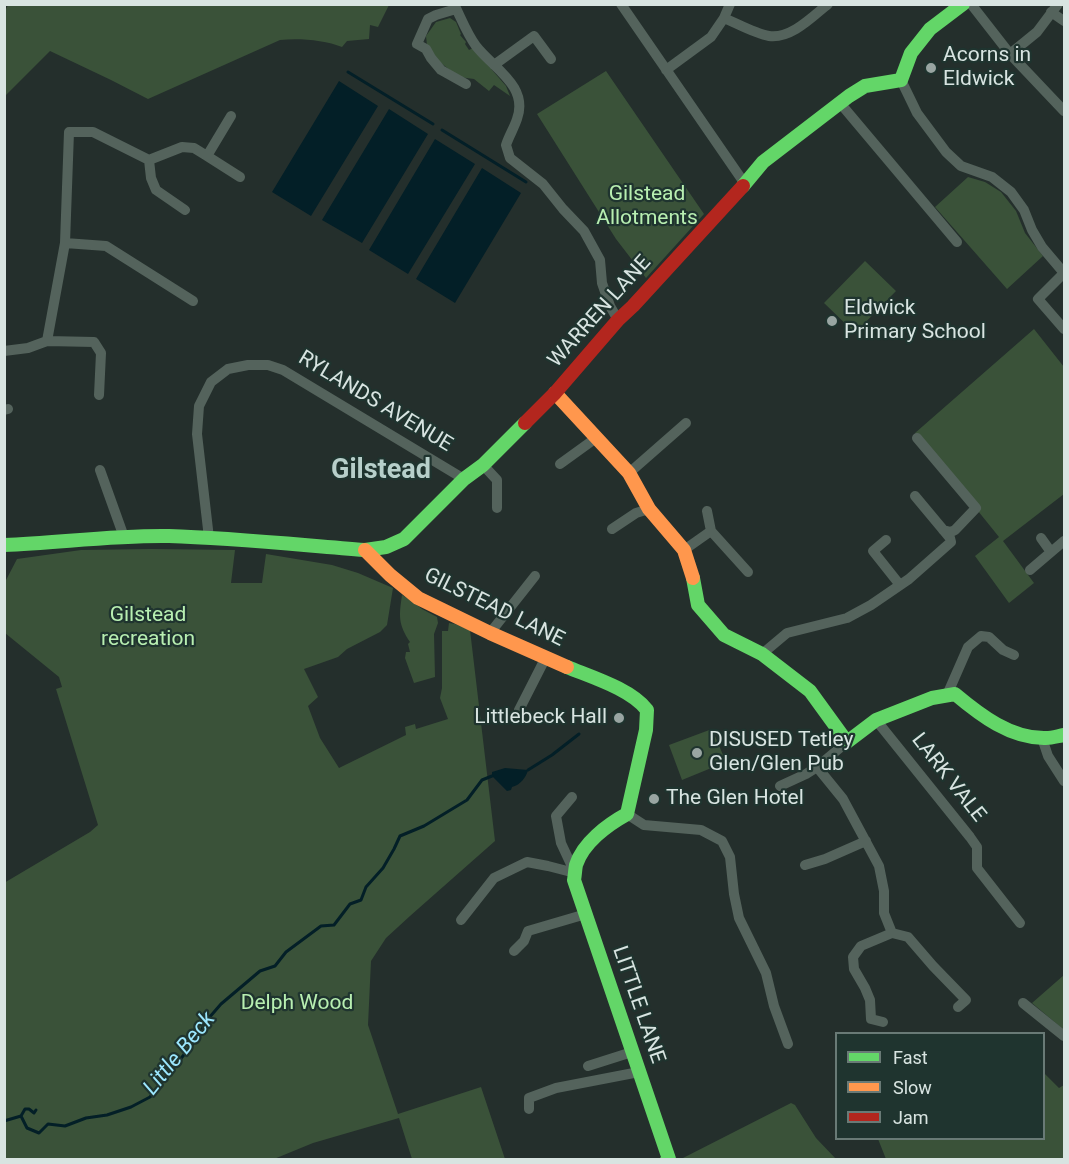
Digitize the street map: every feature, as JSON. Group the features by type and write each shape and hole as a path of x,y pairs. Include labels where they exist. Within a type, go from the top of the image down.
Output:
{"street":[{"path":"621,4 745,184"},
{"path":"666,69 711,37 730,4"},
{"path":"724,18 767,36 777,36 795,30 828,4"},
{"path":"963,4 930,29 911,53 901,80 917,113 946,152 962,166 992,177 1011,192 1024,210 1042,247 1065,273 1038,299 1065,328"},
{"path":"971,4 1010,54 1065,111"},
{"path":"466,84 441,70 426,49 417,44 428,19 455,7 476,46 507,76 514,86 520,105 518,118 506,144 510,158 543,184 584,231 600,260 602,283 618,320"},
{"path":"1010,54 1037,32 1055,8 1065,21"},
{"path":"494,65 534,36 551,58"},
{"name":"WARREN LANE","path":"365,550 386,547 404,538 465,479 483,465 555,393 618,320 763,162 865,86 901,80"},
{"path":"840,103 957,242"},
{"path":"207,156 231,116"},
{"path":"47,340 65,243 69,132 93,132 149,160 182,147 194,148 240,177"},
{"path":"149,160 151,178 156,190 185,210"},
{"path":"65,243 106,246 194,300"},
{"path":"4,351 28,348 47,340 94,342 101,353 99,395"},
{"name":"RYLANDS AVENUE","path":"209,538 196,434 199,406 211,382 228,369 248,365 268,365 283,370 465,479"},
{"path":"555,393 629,473 649,509 684,550 694,580 698,605 724,635 762,654 810,691 847,742"},
{"path":"629,473 686,423"},
{"path":"560,464 596,438"},
{"path":"917,438 976,508 955,530 951,532 943,530"},
{"path":"483,465 497,480 497,508"},
{"path":"100,470 124,537"},
{"path":"762,654 788,633 847,618 871,605 909,579 951,542 915,496"},
{"path":"612,529 636,513 649,509"},
{"path":"708,511 711,531 748,572"},
{"path":"684,550 711,531"},
{"path":"5,546 124,537 209,538 365,550"},
{"path":"1041,538 1052,552"},
{"path":"886,540 873,551 900,585"},
{"path":"1030,570 1065,542"},
{"name":"GILSTEAD LANE","path":"365,550 418,598 639,701 646,710 646,730 627,814"},
{"path":"490,633 535,576"},
{"path":"947,695 968,647 981,636 989,637 1003,650 1014,655"},
{"path":"519,710 546,657"},
{"path":"780,786 817,767 876,720 932,698 947,695 955,694 1008,731 1042,738 1065,735"},
{"name":"LARK VALE","path":"876,720 970,837 977,847 976,868 1020,923"},
{"path":"1042,738 1048,756 1065,781"},
{"path":"817,767 843,799 879,866 884,891 884,913 892,933"},
{"path":"572,797 556,816 561,843 576,868"},
{"path":"576,868 591,843 615,820 627,814 644,825 701,830 722,841 730,857 739,918 766,974 774,1006 788,1044"},
{"path":"805,865 866,841"},
{"path":"461,920 494,878 527,862 576,868"},
{"name":"LITTLE LANE","path":"576,868 574,880 668,1159"},
{"path":"514,951 524,941 528,931 586,914"},
{"path":"883,1022 869,1024 870,1000 866,988 854,969 853,957 861,946 892,933 909,937 966,1000 958,1007"},
{"path":"1023,1003 1065,1036"},
{"path":"588,1066 632,1052"},
{"path":"529,1109 529,1098 556,1088 639,1072"}],"green space":[{"path":"8,4 389,5 378,27 370,25 369,39 347,41 342,47 312,40 280,40 148,99 50,51 5,96 4,13"},
{"path":"450,18 456,22 460,35 469,50 473,48 506,86 510,96 494,85 489,91 474,79 459,77 437,60 427,45 426,36 436,22"},
{"name":"Gilstead Allotments","path":"606,71 704,214 646,278 616,239 537,114"},
{"path":"968,177 985,182 1001,192 1016,211 1025,233 1043,256 1007,289 935,207"},
{"path":"865,261 896,291 855,333 824,303"},
{"path":"1034,329 1064,367 1064,494 1003,541 1034,583 1009,603 975,556 999,537 915,433"},
{"path":"81,550 235,550 231,583 262,583 266,554 332,565 393,588 387,625 380,632 347,649 338,657 304,669 318,697 308,706 320,738 339,768 406,735 405,727 415,724 416,729 448,719 440,698 442,631 448,631 449,623 470,630 495,841 386,938 371,961 368,1025 398,1114 481,1087 505,1159 412,1159 399,1118 313,1143 274,1159 5,1159 4,883 98,825 56,689 62,687 59,677 5,633 5,582 17,559"},
{"path":"402,595 437,617 438,623 434,634 435,677 414,683 405,658 406,652 410,652 408,644 410,642 400,620"},
{"name":"DISUSED Tetley Glen/Glen Pub","path":"712,729 726,762 682,780 669,745"},
{"path":"1064,975 1064,1030 1032,1003"},
{"path":"1045,1074 1059,1088 1064,1085 1064,1159 886,1159 878,1140 1045,1140"},
{"path":"791,1103 795,1105 816,1138 836,1159 681,1159"}],"water":[{"path":"339,81 378,106 311,216 272,192"},
{"path":"389,109 428,134 362,243 322,220"},
{"path":"435,139 475,164 408,274 369,250"},
{"path":"482,168 521,193 455,303 416,279"},
{"path":"505,768 528,770 518,785 507,791 492,776 492,772"}],"waterway":[{"path":"348,72 433,124"},
{"path":"442,130 526,182"},
{"name":"Little Beck","path":"528,770 579,734"},
{"name":"Little Beck","path":"4,1121 21,1116 27,1128 39,1133 48,1124 65,1126 86,1118 107,1115 131,1107 150,1097 221,1004 260,971 275,966 286,952 321,926 334,925 350,904 361,900 366,887 383,868 400,836 424,826 467,800 482,780 492,776"},
{"path":"21,1116 25,1109 34,1113 36,1110"}],"traffic: fast":[{"path":"743,186 763,162 849,96 865,86 901,80 911,53 930,29 963,4"},
{"path":"4,545 169,536 365,550 386,547 404,539 525,423"},
{"path":"693,578 698,605 724,635 762,654 810,691 847,742 876,720 932,698 955,694 975,710 1008,730 1033,737 1048,738 1064,735"},
{"path":"567,667 621,690 647,710 646,730 627,814 604,829 584,849 576,865 574,880 669,1159 667,1160"}],"traffic: slow":[{"path":"555,393 629,473 649,509 684,550 693,578"},
{"path":"365,550 418,598 567,667"}],"traffic: jam":[{"path":"525,423 743,186"}],"place":[{"name":"Acorns in Eldwick","path":"931,68"},
{"name":"Eldwick Primary School","path":"832,321"},
{"name":"Littlebeck Hall","path":"619,718"},
{"name":"DISUSED Tetley Glen/Glen Pub","path":"697,753"},
{"name":"The Glen Hotel","path":"654,799"}],"district":[{"name":"Gilstead","path":"381,471"}],"park label":[{"name":"Gilstead recreation","path":"148,628"},
{"name":"Delph Wood","path":"297,1004"}]}
